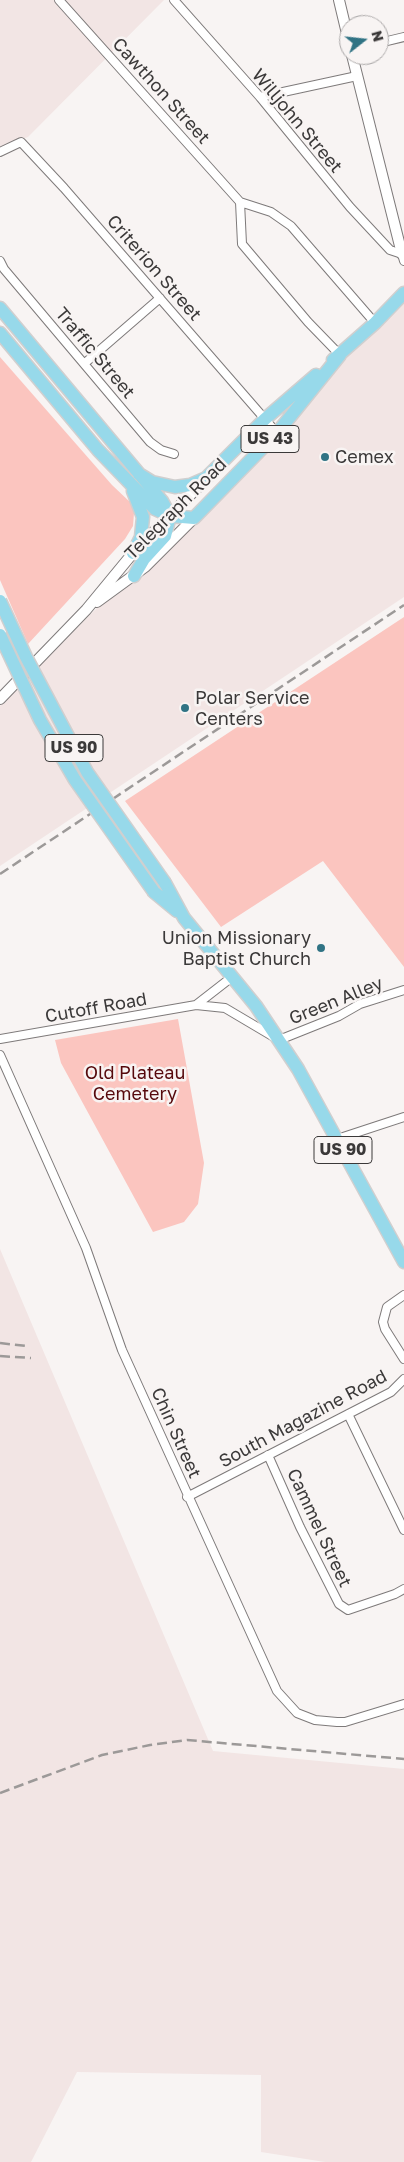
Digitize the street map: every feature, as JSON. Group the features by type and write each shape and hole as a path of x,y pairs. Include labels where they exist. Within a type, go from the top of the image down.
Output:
{"main road":[{"name":"Telegraph Road","path":"206,478 265,419 340,355 404,293"},
{"path":"0,308 162,501 170,516 165,536 144,559 134,576"},
{"path":"0,333 98,450 155,509 170,516 194,518"},
{"name":"Telegraph Road","path":"194,518 277,433 340,355"},
{"path":"139,474 152,482 175,487 190,485 206,478"},
{"path":"128,482 140,504 143,517 140,537 133,553"},
{"name":"US 90","path":"0,601 26,657 87,772 165,883 184,918"},
{"name":"US 90","path":"0,635 40,720 75,780 154,892 184,918 256,1006 298,1069 404,1262"}],"street":[{"name":"Cawthon Street","path":"59,0 240,202"},
{"name":"Willjohn Street","path":"174,0 260,97 350,207 390,250 403,257"},
{"path":"339,0 343,15"},
{"path":"389,41 404,37"},
{"path":"354,65 403,257"},
{"path":"260,97 357,76"},
{"name":"Criterion Street","path":"0,152 22,142 277,433"},
{"path":"340,355 308,322 242,244 240,202 271,212 290,226 375,323"},
{"name":"Traffic Street","path":"0,261 4,269 150,442 161,450 174,454"},
{"path":"85,363 160,298"},
{"name":"Telegraph Road","path":"0,699 86,610 133,553 206,478"},
{"name":"Telegraph Road","path":"86,610 146,568 194,518"},
{"name":"Cutoff Road","path":"196,1005 232,977"},
{"name":"Green Alley","path":"279,1040 340,1016 360,1004 404,990"},
{"name":"Cutoff Road","path":"0,1039 196,1005 226,1008 279,1040"},
{"name":"Chin Street","path":"0,1055 86,1248 122,1350 277,1691 297,1713 315,1720 345,1722 404,1704"},
{"path":"336,1139 404,1117"},
{"name":"South Magazine Road","path":"404,1296 386,1307 383,1322 385,1329 404,1358"},
{"name":"South Magazine Road","path":"187,1496 391,1392 404,1379"},
{"path":"348,1414 404,1530"},
{"name":"Cammel Street","path":"268,1455 300,1527 339,1604 348,1610 395,1594 404,1589"}],"shaded area":[{"path":"0,0 164,0 28,137 0,147"},
{"path":"404,297 404,597 0,866 0,706"},
{"path":"0,1249 213,1751 404,1769 404,2162 325,2162 261,2152 261,2075 77,2072 31,2162 0,2162"}],"green space":[{"path":"0,357 112,485 131,503 134,513 133,526 125,539 28,644 0,580"},
{"path":"404,617 404,967 323,861 221,927 125,801"},
{"name":"Old Plateau Cemetery","path":"178,1019 204,1163 198,1204 184,1222 153,1232 61,1063 55,1040"}],"railway":[{"path":"0,874 404,605"},
{"path":"0,1343 26,1346"},
{"path":"0,1356 31,1358"},
{"path":"0,1793 102,1755 150,1745 187,1740 404,1759"}],"place":[{"name":"Cemex","path":"325,457"},
{"name":"Polar Service Centers","path":"185,708"},
{"name":"Union Missionary Baptist Church","path":"321,948"}]}
